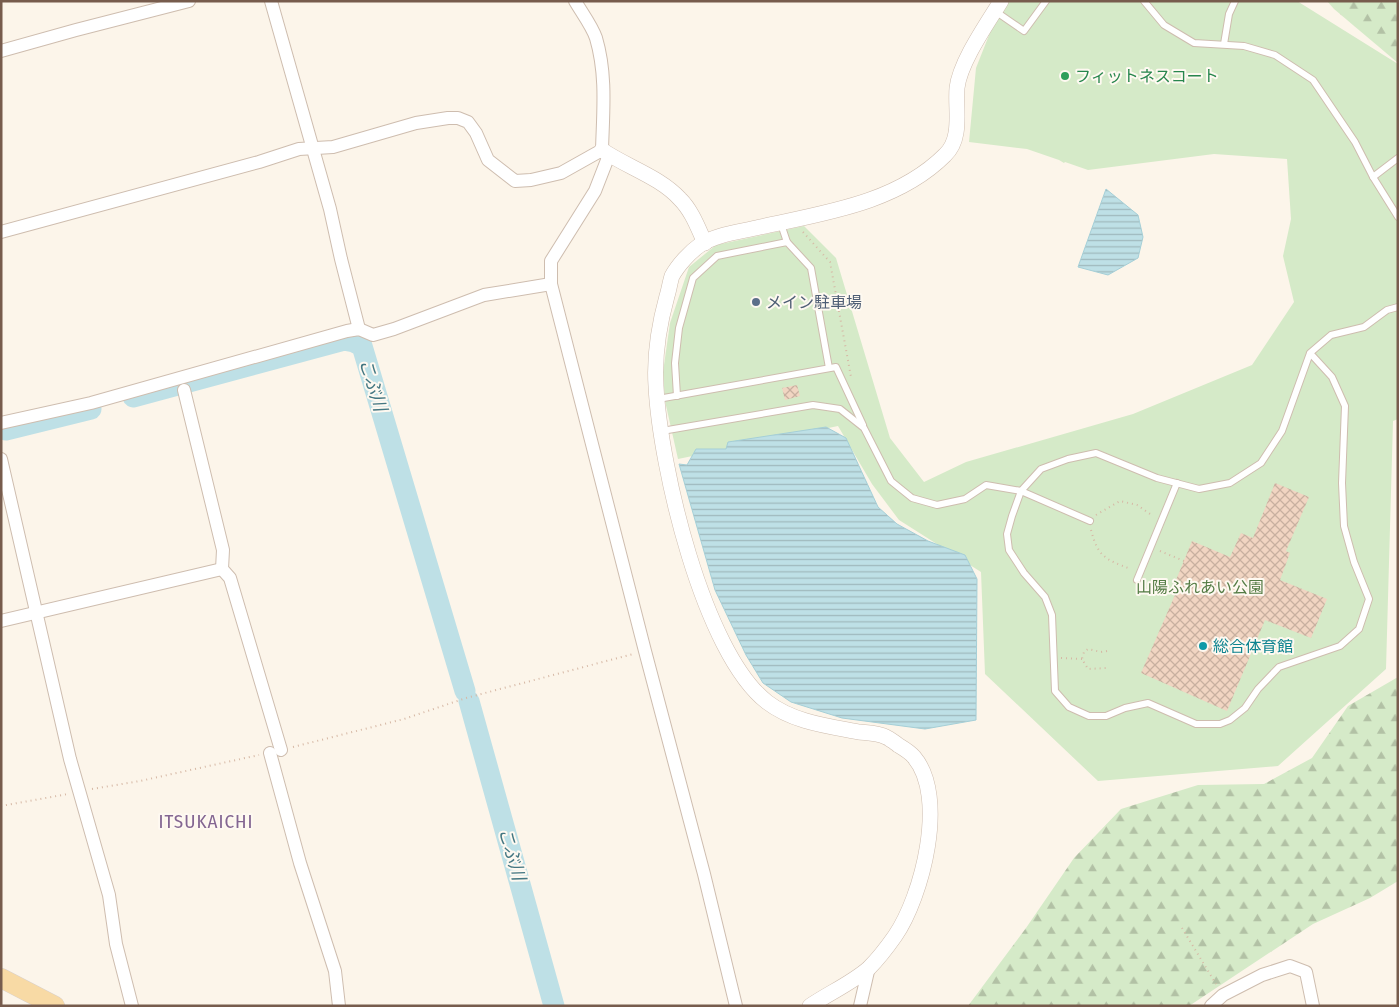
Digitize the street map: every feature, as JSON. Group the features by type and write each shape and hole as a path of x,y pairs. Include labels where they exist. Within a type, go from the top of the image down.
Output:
{"main road":[{"path":"1,978 55,1006"}],"street":[{"path":"1,51 189,1"},
{"path":"272,1 314,149 359,329"},
{"path":"575,1 595,37 604,91 606,153 595,191 551,261 551,284 645,651 707,883 736,1006"},
{"path":"810,1006 869,968 896,935 914,898 926,860 930,823 930,797 923,773 914,757 887,737 824,726 793,717 768,703 750,687 734,664 711,616 685,544 660,431 656,383 657,347 663,311 672,276 686,257 699,245 719,237 797,219 874,198 904,185 933,166 950,151 957,127 957,86 964,65 998,6"},
{"path":"1,232 231,170 299,149 333,146 416,123 448,118 458,118 468,122 476,133 488,160 515,181 531,180 561,173 606,153"},
{"path":"606,153 672,190 686,207 705,243"},
{"path":"1,423 92,403 347,331 359,329 373,335 484,295 551,284"},
{"path":"184,390 224,550 222,569 230,578 276,752 300,863 335,971 339,1006"},
{"path":"1,459 70,759 109,895 116,944 132,1006"},
{"path":"1,621 222,569"},
{"path":"1211,1006 1223,995 1262,975 1290,966 1306,972 1313,1006"},
{"path":"860,1006 869,968"}],"lane":[{"path":"998,6 1024,31 1046,1"},
{"path":"1144,1 1164,24 1194,43 1244,46 1275,55 1313,80 1355,142 1373,177 1398,217"},
{"path":"1224,44 1229,14 1235,1"},
{"path":"1373,177 1398,158"},
{"path":"781,222 787,242 811,268 829,368"},
{"path":"677,396 675,363 679,328 693,278 717,256 787,242"},
{"path":"1310,352 1332,376 1345,406 1342,484 1344,526 1354,562 1369,599 1359,629 1340,646 1279,667 1258,689 1245,708 1230,720 1220,724 1196,724 1148,703 1125,708 1106,716 1089,716 1069,707 1055,691 1052,615 1045,597 1024,573 1009,550 1007,534 1021,491 1041,469 1068,459 1096,453 1156,478 1199,489 1230,482 1260,463 1282,431 1310,352 1331,334 1364,327 1387,310 1397,306"},
{"path":"657,400 836,367 891,481 912,498 937,505 965,499 986,485 1021,491 1090,520"},
{"path":"660,431 813,405 840,409 864,428"},
{"path":"1137,580 1177,483"}],"path":[{"path":"797,219 799,228 830,262 852,379 845,387"},
{"path":"1140,573 1114,563 1098,552 1091,531 1090,520 1120,501 1137,505 1149,515 1162,521"},
{"path":"1151,547 1184,561"},
{"path":"1107,651 1101,652 1088,649 1084,652 1082,659 1088,669 1107,668"},
{"path":"1,806 140,781 276,752 404,719 466,698 645,651"},
{"path":"1058,658 1082,659"},
{"path":"1182,928 1223,995"}],"green space":[{"name":"山陽ふれあい公園","path":"1007,1 1297,1 1398,64 1398,419 1393,421 1386,669 1278,766 1098,781 985,674 981,572 899,520 872,484 838,426 678,459 665,401 663,372 670,323 689,267 716,245 804,226 836,258 890,438 924,482 966,462 1133,414 1252,365 1294,302 1283,256 1291,219 1287,159 1214,154 1088,170 1027,149 969,142 976,68 993,25"},
{"path":"1327,1 1398,1 1398,63 1334,9"},
{"path":"1398,677 1398,881 1370,898 1313,924 1189,1006 968,1006 1026,928 1074,858 1121,809 1198,785 1264,784 1312,758 1348,706"}],"water":[{"path":"1106,189 1138,215 1143,237 1138,258 1108,275 1078,267"},
{"path":"826,427 846,438 878,507 897,524 928,541 965,555 977,579 976,720 925,729 842,718 791,702 763,683 746,655 715,590 679,464 687,465 696,449 726,449 728,442"}],"building":[{"path":"797,385 800,396 785,400 782,388"},
{"path":"1275,483 1309,497 1286,551 1290,553 1280,580 1327,599 1311,638 1265,620 1227,711 1141,673 1181,581 1176,580 1192,541 1230,557 1241,533 1253,538"}],"waterway":[{"name":"こぶ川","path":"133,397 344,340 362,346 465,691"},
{"name":"こぶ川","path":"6,430 91,409"},
{"name":"こぶ川","path":"469,701 554,1006"}],"place":[{"name":"フィットネスコート","path":"1065,76"},
{"name":"メイン駐車場","path":"756,302"},
{"name":"総合体育館","path":"1203,646"}],"district":[{"name":"ITSUKAICHI","path":"206,821"}]}
